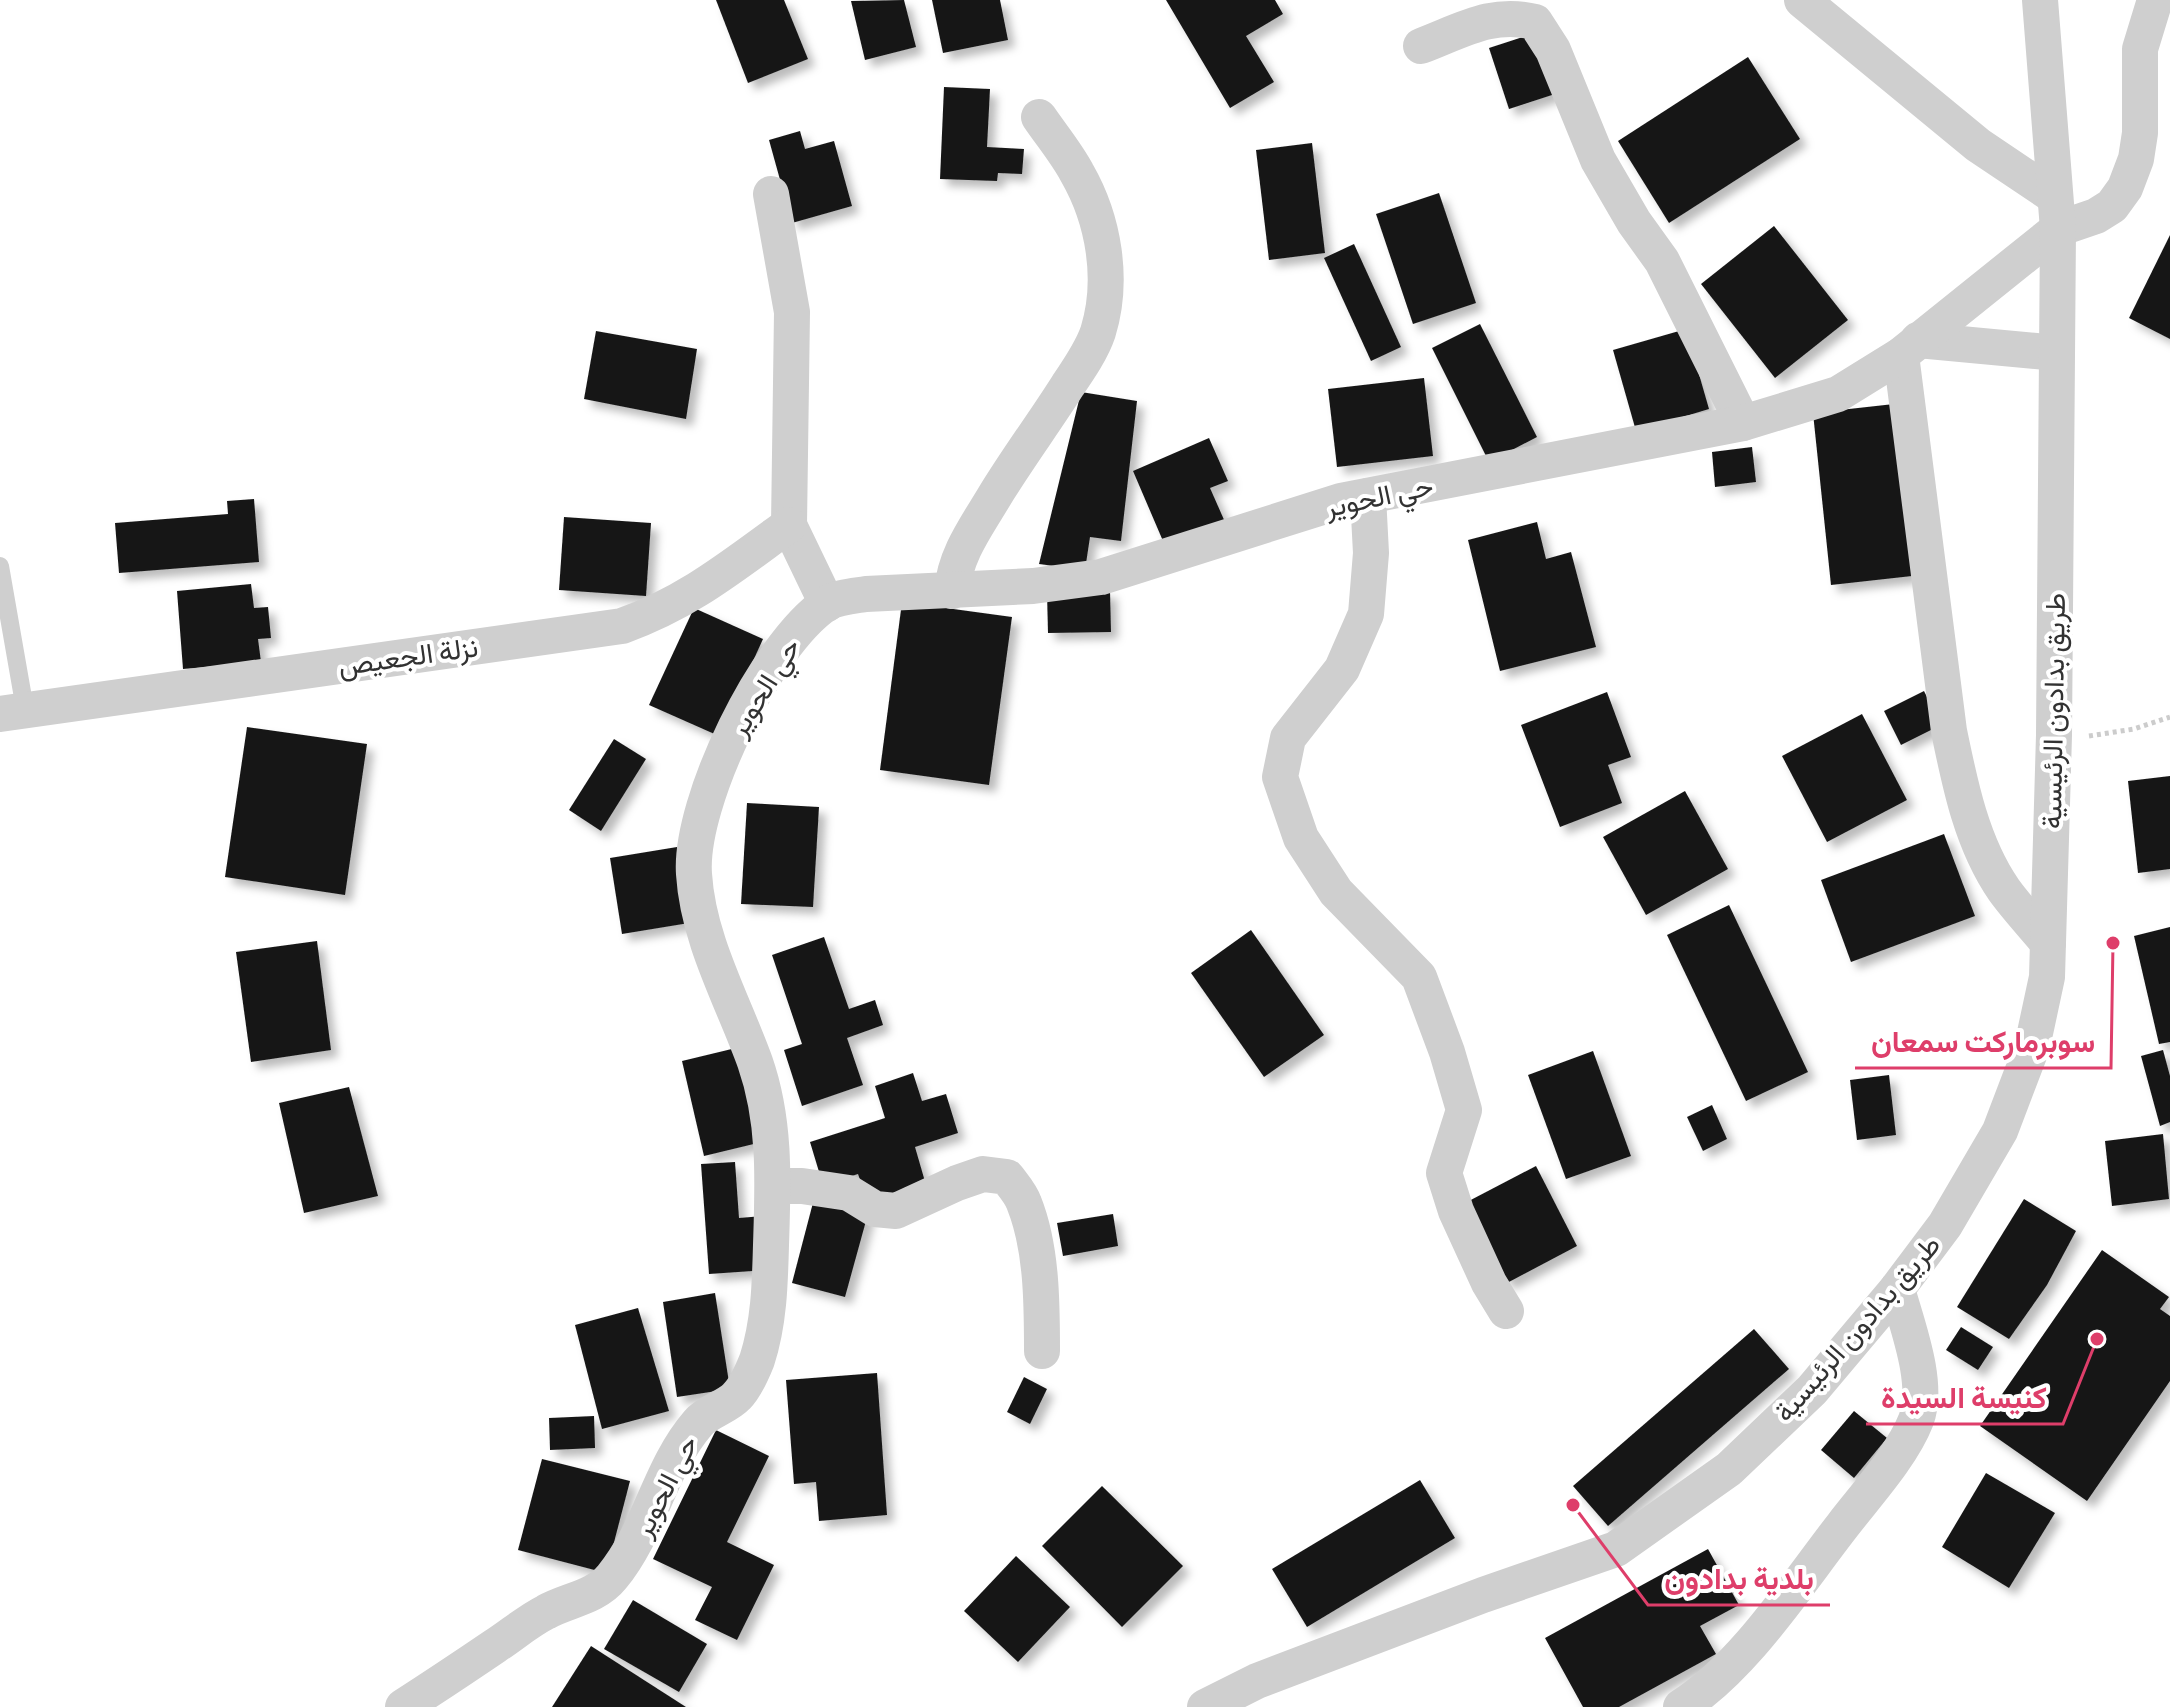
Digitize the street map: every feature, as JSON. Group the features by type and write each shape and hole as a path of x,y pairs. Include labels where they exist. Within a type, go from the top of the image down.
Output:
{"street":[{"path":"1802,0 2056,213"},
{"name":"طريق بدادون الرئيسية","path":"1205,1707 1257,1681 1483,1595 1616,1549 1729,1469 1812,1390 1897,1289 1945,1225 2000,1131 2032,1047 2047,977 2054,735 2056,213 2040,0"},
{"name":"حي الحوير","path":"403,1707 547,1611 579,1600 609,1581 637,1541 674,1459 699,1421 738,1396 756,1363 767,1318 773,1186 770,1126 756,1066 713,958 694,874 696,839 705,800 738,725 787,643 827,604 866,594 1033,586 1101,577 1341,501 1743,423 1838,394 1910,348 2056,213 2096,216 2112,206 2125,188 2136,159 2140,133 2140,49 2155,0"},
{"path":"1421,46 1488,19 1515,17 1535,22 1553,50 1598,160 1634,222 1662,261 1743,423"},
{"path":"952,591 954,569 967,542 1075,374 1097,335 1104,307 1107,271 1097,221 1078,174 1039,117"},
{"path":"771,194 792,312 789,525 827,604"},
{"path":"2048,943 2003,888 1978,839 1960,783 1949,731 1910,348 2057,353"},
{"path":"1368,496 1371,553 1366,614 1342,669 1288,738 1280,777 1301,838 1336,892 1419,977 1447,1052 1464,1110 1444,1173 1456,1211 1489,1283 1506,1311"},
{"name":"نزلة الجعيص","path":"12,712 622,626 653,614 709,584 789,525"},
{"path":"773,1186 802,1186 849,1193 875,1209 896,1211 983,1174 1007,1177 1024,1201 1033,1235 1039,1279 1042,1351"},
{"path":"1681,1707 1744,1653 1888,1467 1917,1419 1920,1388 1916,1359 1897,1289"}],"lane":[{"path":"0,566 12,712"}],"path":[{"path":"2054,735 2093,736 2134,729 2170,717"}],"building":[{"path":"716,0 784,0 808,59 748,83"},
{"path":"904,0 916,47 865,60 851,1"},
{"path":"932,0 1000,0 1008,40 943,53"},
{"path":"1166,0 1275,0 1283,14 1246,36 1274,82 1230,108"},
{"path":"1535,33 1555,94 1509,109 1489,48"},
{"path":"1748,57 1800,139 1669,223 1618,141"},
{"path":"944,87 990,89 987,147 1024,149 1022,174 998,173 997,181 940,179"},
{"path":"800,131 805,149 834,141 852,206 792,223 769,140"},
{"path":"1312,143 1325,253 1269,260 1256,150"},
{"path":"1439,193 1476,303 1413,324 1376,214"},
{"path":"1774,226 1848,320 1775,378 1701,284"},
{"path":"2170,235 2170,339 2129,318"},
{"path":"1354,244 1401,347 1371,361 1324,258"},
{"path":"1480,324 1537,437 1489,462 1432,348"},
{"path":"1686,329 1709,409 1636,431 1613,350"},
{"path":"596,331 697,349 686,419 584,399"},
{"path":"1424,378 1433,456 1337,467 1328,389"},
{"path":"1081,392 1137,401 1121,541 1090,537 1085,570 1039,564"},
{"path":"1894,404 1912,576 1831,585 1813,413"},
{"path":"1209,438 1228,481 1210,488 1225,522 1166,548 1133,471"},
{"path":"1752,447 1756,482 1715,487 1712,452"},
{"path":"254,499 259,562 119,573 115,523 228,514 227,501"},
{"path":"564,517 651,523 646,596 559,590"},
{"path":"1537,522 1546,559 1571,552 1596,647 1500,671 1468,540"},
{"path":"251,584 254,608 268,607 271,638 258,639 261,662 183,669 177,591"},
{"path":"1110,591 1111,632 1048,633 1047,593"},
{"path":"902,602 1012,617 989,785 880,770"},
{"path":"694,608 763,639 719,736 649,705"},
{"path":"1924,691 1941,725 1901,745 1884,711"},
{"path":"1607,692 1631,757 1608,765 1622,803 1560,827 1521,725"},
{"path":"1862,714 1907,800 1827,842 1782,756"},
{"path":"247,727 367,744 345,895 225,877"},
{"path":"614,739 646,759 601,831 569,810"},
{"path":"2170,776 2170,869 2138,873 2128,781"},
{"path":"1685,791 1728,869 1646,915 1603,837"},
{"path":"747,803 819,807 813,907 741,904"},
{"path":"1944,834 1975,916 1851,962 1821,880"},
{"path":"677,847 689,923 622,934 610,858"},
{"path":"1729,905 1808,1072 1746,1101 1667,935"},
{"path":"2170,927 2170,1042 2159,1044 2134,936"},
{"path":"1251,930 1324,1035 1264,1077 1191,973"},
{"path":"824,937 849,1009 875,1000 883,1025 847,1038 863,1085 802,1106 784,1050 802,1044 772,955"},
{"path":"317,941 331,1050 251,1062 236,952"},
{"path":"740,1047 762,1142 704,1156 682,1061"},
{"path":"2163,1050 2170,1076 2170,1122 2160,1126 2141,1056"},
{"path":"1593,1051 1631,1156 1566,1179 1528,1075"},
{"path":"913,1073 922,1101 946,1094 958,1133 915,1147 926,1185 868,1203 858,1174 823,1185 810,1142 885,1118 875,1086"},
{"path":"1889,1075 1896,1135 1857,1140 1850,1080"},
{"path":"349,1087 378,1196 304,1213 279,1103"},
{"path":"1712,1105 1727,1139 1703,1151 1687,1117"},
{"path":"2163,1134 2169,1199 2112,1206 2105,1141"},
{"path":"735,1162 739,1218 763,1216 767,1270 709,1274 701,1164"},
{"path":"1536,1166 1577,1246 1507,1283 1465,1203"},
{"path":"815,1195 869,1210 845,1297 792,1283"},
{"path":"2024,1199 2076,1231 2047,1285 2009,1339 1957,1307"},
{"path":"1113,1214 1118,1246 1063,1256 1057,1223"},
{"path":"2102,1250 2169,1297 2160,1309 2170,1316 2170,1381 2087,1501 1980,1426"},
{"path":"715,1293 730,1389 677,1397 663,1302"},
{"path":"638,1308 669,1411 602,1429 575,1325"},
{"path":"1961,1327 1993,1347 1978,1370 1946,1350"},
{"path":"1754,1329 1789,1369 1608,1526 1573,1486"},
{"path":"877,1373 887,1515 819,1521 816,1482 794,1484 786,1380"},
{"path":"1024,1377 1047,1389 1030,1424 1007,1412"},
{"path":"1854,1411 1887,1438 1854,1478 1821,1450"},
{"path":"594,1416 595,1448 550,1450 549,1418"},
{"path":"716,1430 769,1456 727,1542 774,1565 737,1640 695,1620 712,1587 653,1559"},
{"path":"542,1459 630,1481 606,1573 518,1550"},
{"path":"1986,1473 2055,1513 2009,1588 1942,1547"},
{"path":"1420,1480 1455,1538 1307,1627 1272,1569"},
{"path":"1102,1486 1183,1566 1122,1627 1042,1546"},
{"path":"1708,1549 1739,1605 1700,1626 1716,1654 1619,1707 1583,1707 1545,1638"},
{"path":"1016,1556 1070,1607 1018,1662 964,1611"},
{"path":"633,1600 707,1644 679,1692 604,1649"},
{"path":"591,1646 686,1707 552,1707"}],"place":[{"name":"سوبرماركت سمعان","path":"2113,943"},
{"name":"كنيسة السيدة","path":"2097,1339"},
{"name":"بلدية بدادون","path":"1573,1505"}]}
